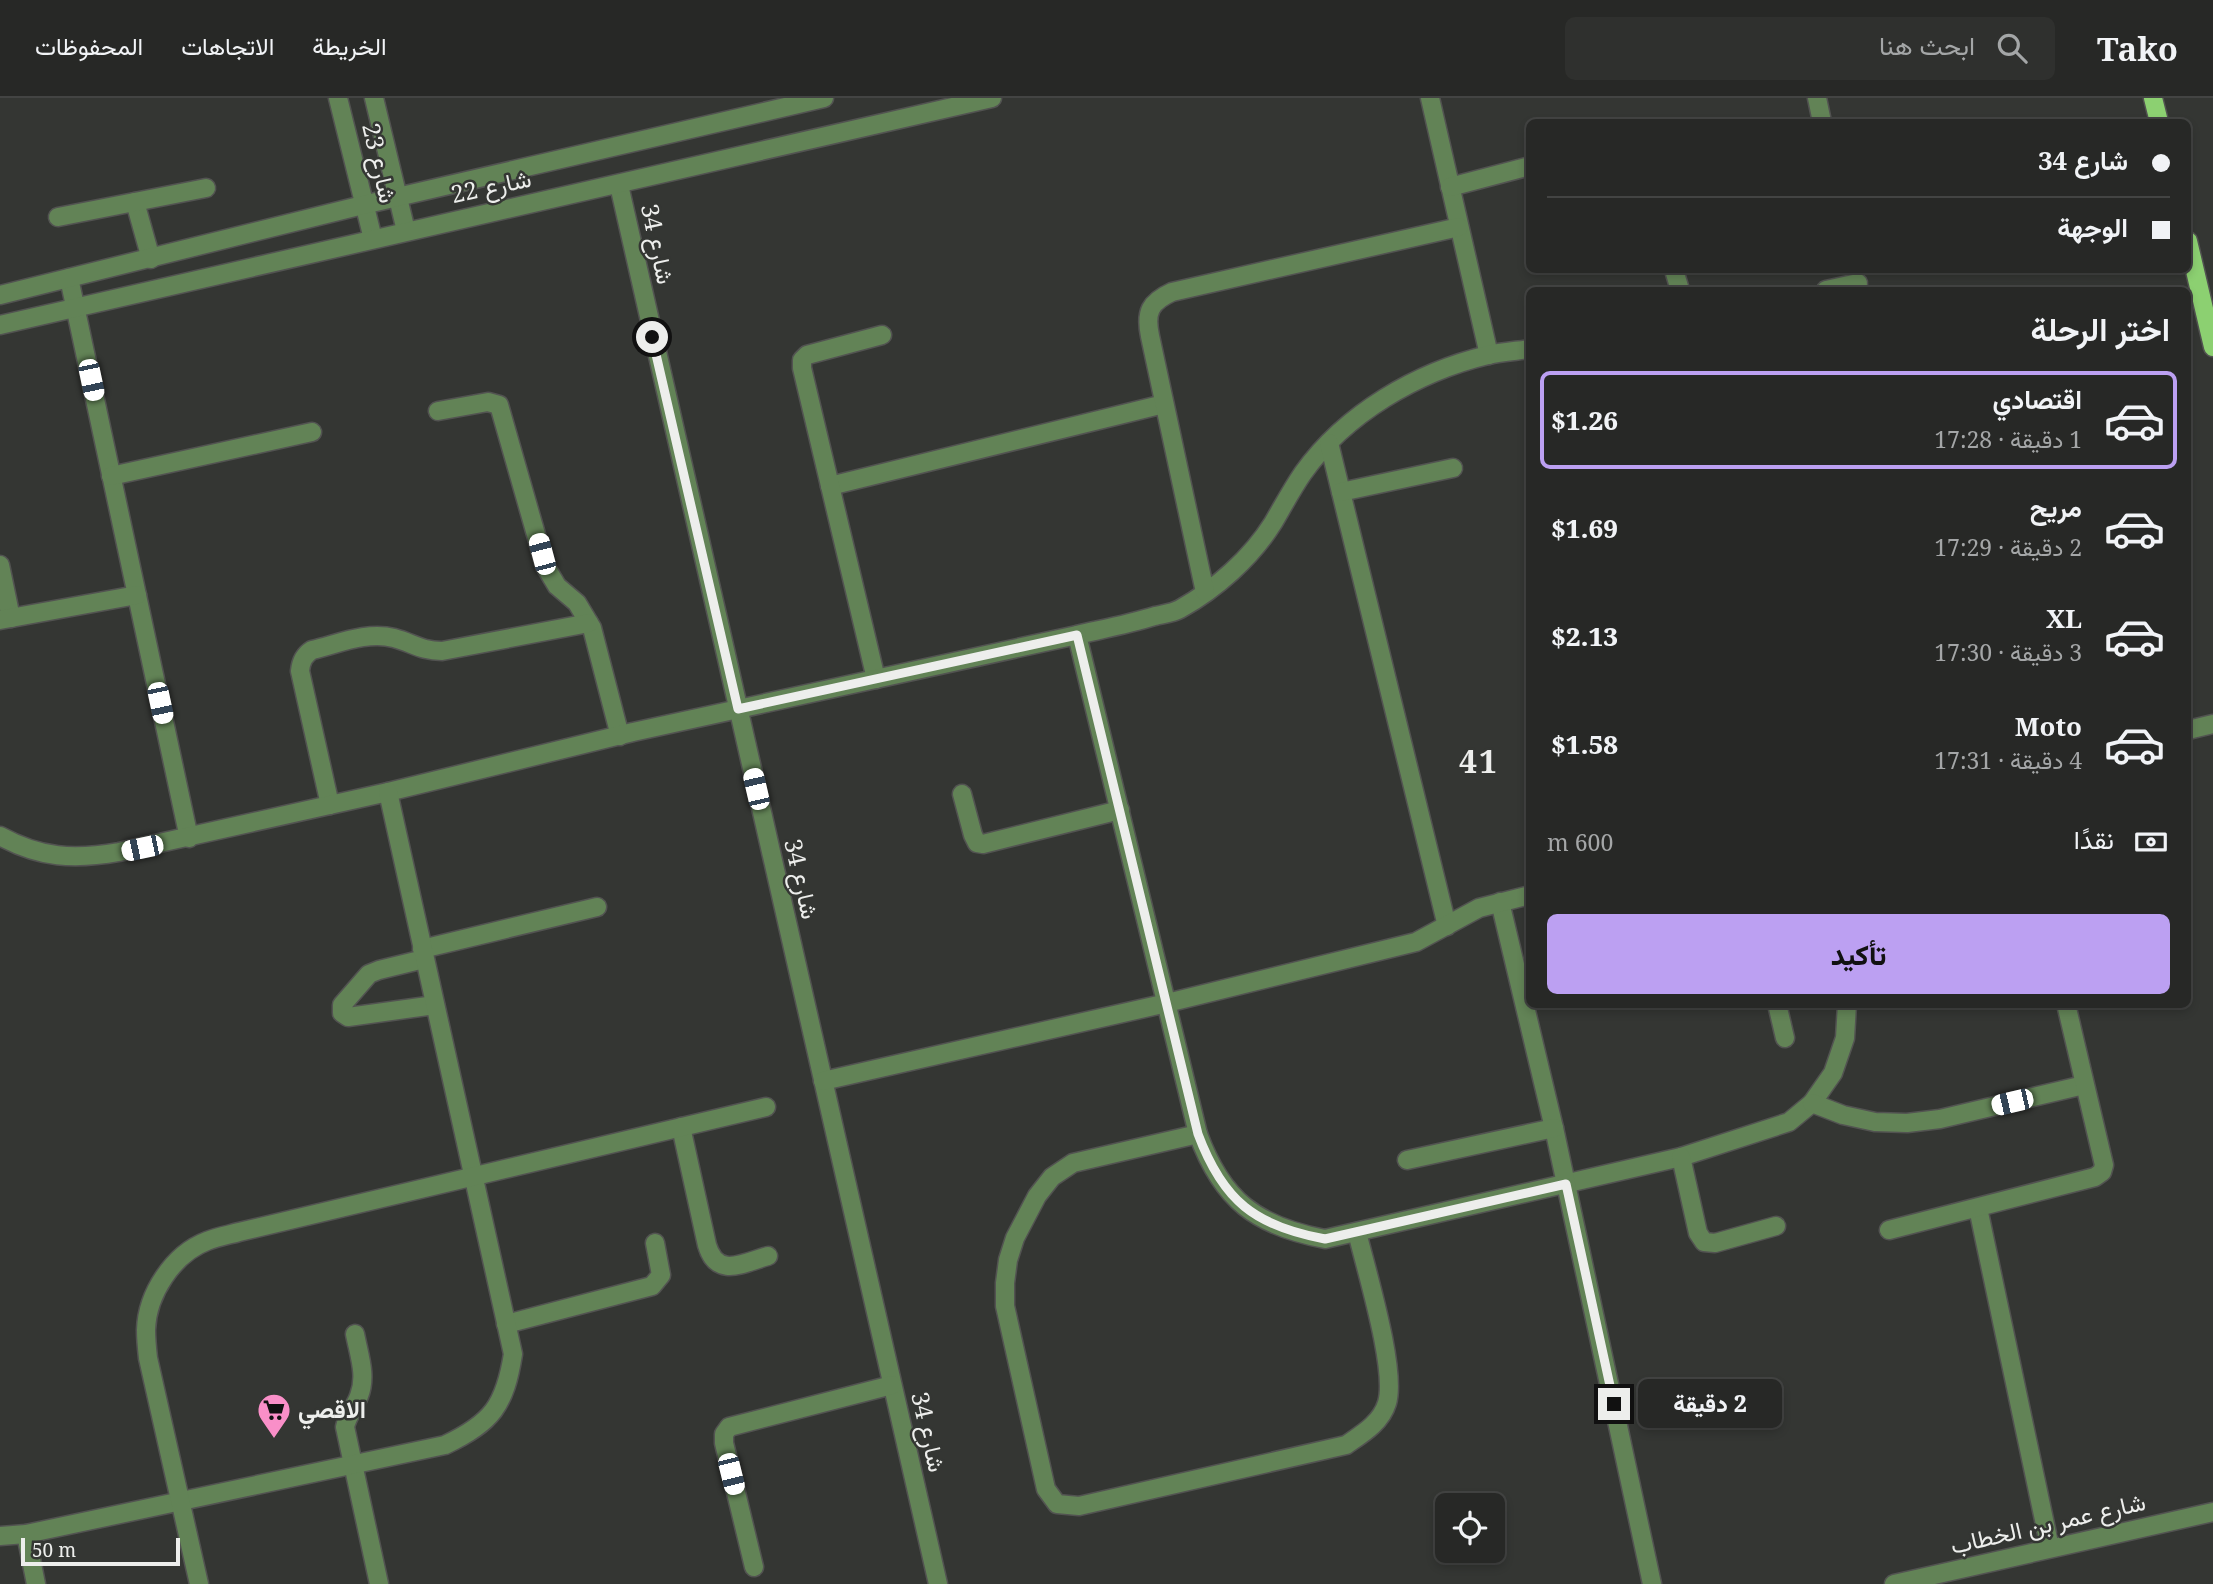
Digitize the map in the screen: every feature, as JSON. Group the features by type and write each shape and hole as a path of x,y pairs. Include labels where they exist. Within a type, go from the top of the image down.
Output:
{"main road":[{"path":"2153,98 2158,119"},
{"path":"2191,254 2213,347"}],"street":[{"name":"شارع 23","path":"338,98 373,239"},
{"name":"شارع 23","path":"374,98 406,231"},
{"name":"شارع 22","path":"0,295 363,205 824,98"},
{"name":"شارع 22","path":"0,325 992,98"},
{"path":"1430,98 1489,355"},
{"path":"1817,98 1821,119"},
{"path":"1451,187 1526,167"},
{"name":"شارع 34","path":"619,185 938,1584"},
{"path":"58,217 206,188"},
{"path":"135,202 151,259"},
{"path":"1205,592 1147,321 1151,307 1172,292 1459,227"},
{"path":"69,278 189,838"},
{"path":"1837,287 1858,281"},
{"path":"876,679 802,360 807,355 882,335"},
{"path":"0,836 16,845 41,853 67,858 93,857 189,838 620,736 1077,635 1178,610 1230,572 1254,549 1305,470 1329,443 1362,413 1423,378 1489,355 1526,350"},
{"path":"438,411 488,402 499,405 545,566 550,577 577,603 589,623 620,736"},
{"path":"830,486 1164,404"},
{"path":"111,475 312,432"},
{"path":"1329,443 1447,926"},
{"path":"1341,492 1454,468"},
{"path":"0,565 6,619 137,596"},
{"path":"330,805 300,670 300,664 312,650 369,636 394,638 417,648 442,650 589,623"},
{"path":"1077,635 1198,1134 1208,1160 1223,1185 1243,1205 1266,1221 1295,1233 1325,1239 1681,1157 1789,1122 1812,1103 1833,1073 1845,1038 1846,1008"},
{"path":"2191,729 2213,724"},
{"path":"0,1536 26,1534 445,1445 472,1432 495,1411 509,1384 513,1353 388,792"},
{"path":"962,794 972,835 977,843 983,844 1120,810"},
{"path":"822,1081 1167,1003 1416,942 1479,908 1526,896"},
{"path":"1500,902 1554,1128 1652,1584"},
{"path":"435,1004 348,1017 342,1013 342,1005 369,974 423,954 597,907"},
{"path":"1778,1008 1786,1038"},
{"path":"1889,1230 2095,1177 2102,1172 2104,1165 2067,1008"},
{"path":"1812,1103 1843,1115 1875,1122 1908,1123 1940,1119 2084,1085"},
{"path":"199,1584 148,1358 146,1330 151,1303 163,1278 182,1256 205,1241 239,1232 766,1107"},
{"path":"681,1126 707,1245 713,1260 718,1264 732,1266 768,1256"},
{"path":"1407,1160 1554,1128"},
{"path":"1198,1134 1073,1163 1052,1177 1037,1196 1015,1238 1008,1260 1005,1306 1046,1489 1057,1504 1079,1506 1346,1445 1371,1428 1387,1403 1389,1373 1357,1232"},
{"path":"1681,1157 1698,1233 1704,1242 1715,1243 1776,1226"},
{"path":"1978,1208 2050,1548"},
{"path":"506,1324 656,1284 661,1275 655,1243"},
{"path":"355,1334 363,1380 358,1398 345,1422 379,1584"},
{"path":"754,1567 723,1443 724,1434 729,1427 892,1385"},
{"name":"شارع عمر بن الخطاب","path":"1894,1584 2213,1512"},
{"path":"26,1534 36,1584"}],"place":[{"name":"الاقصي","path":"274,1440"}],"district":[{"name":"41","path":"1479,762"}],"route":[{"path":"652,337 738,709 1077,635 1198,1134 1208,1160 1223,1185 1243,1205 1266,1221 1295,1233 1325,1239 1566,1184 1614,1404"}]}
